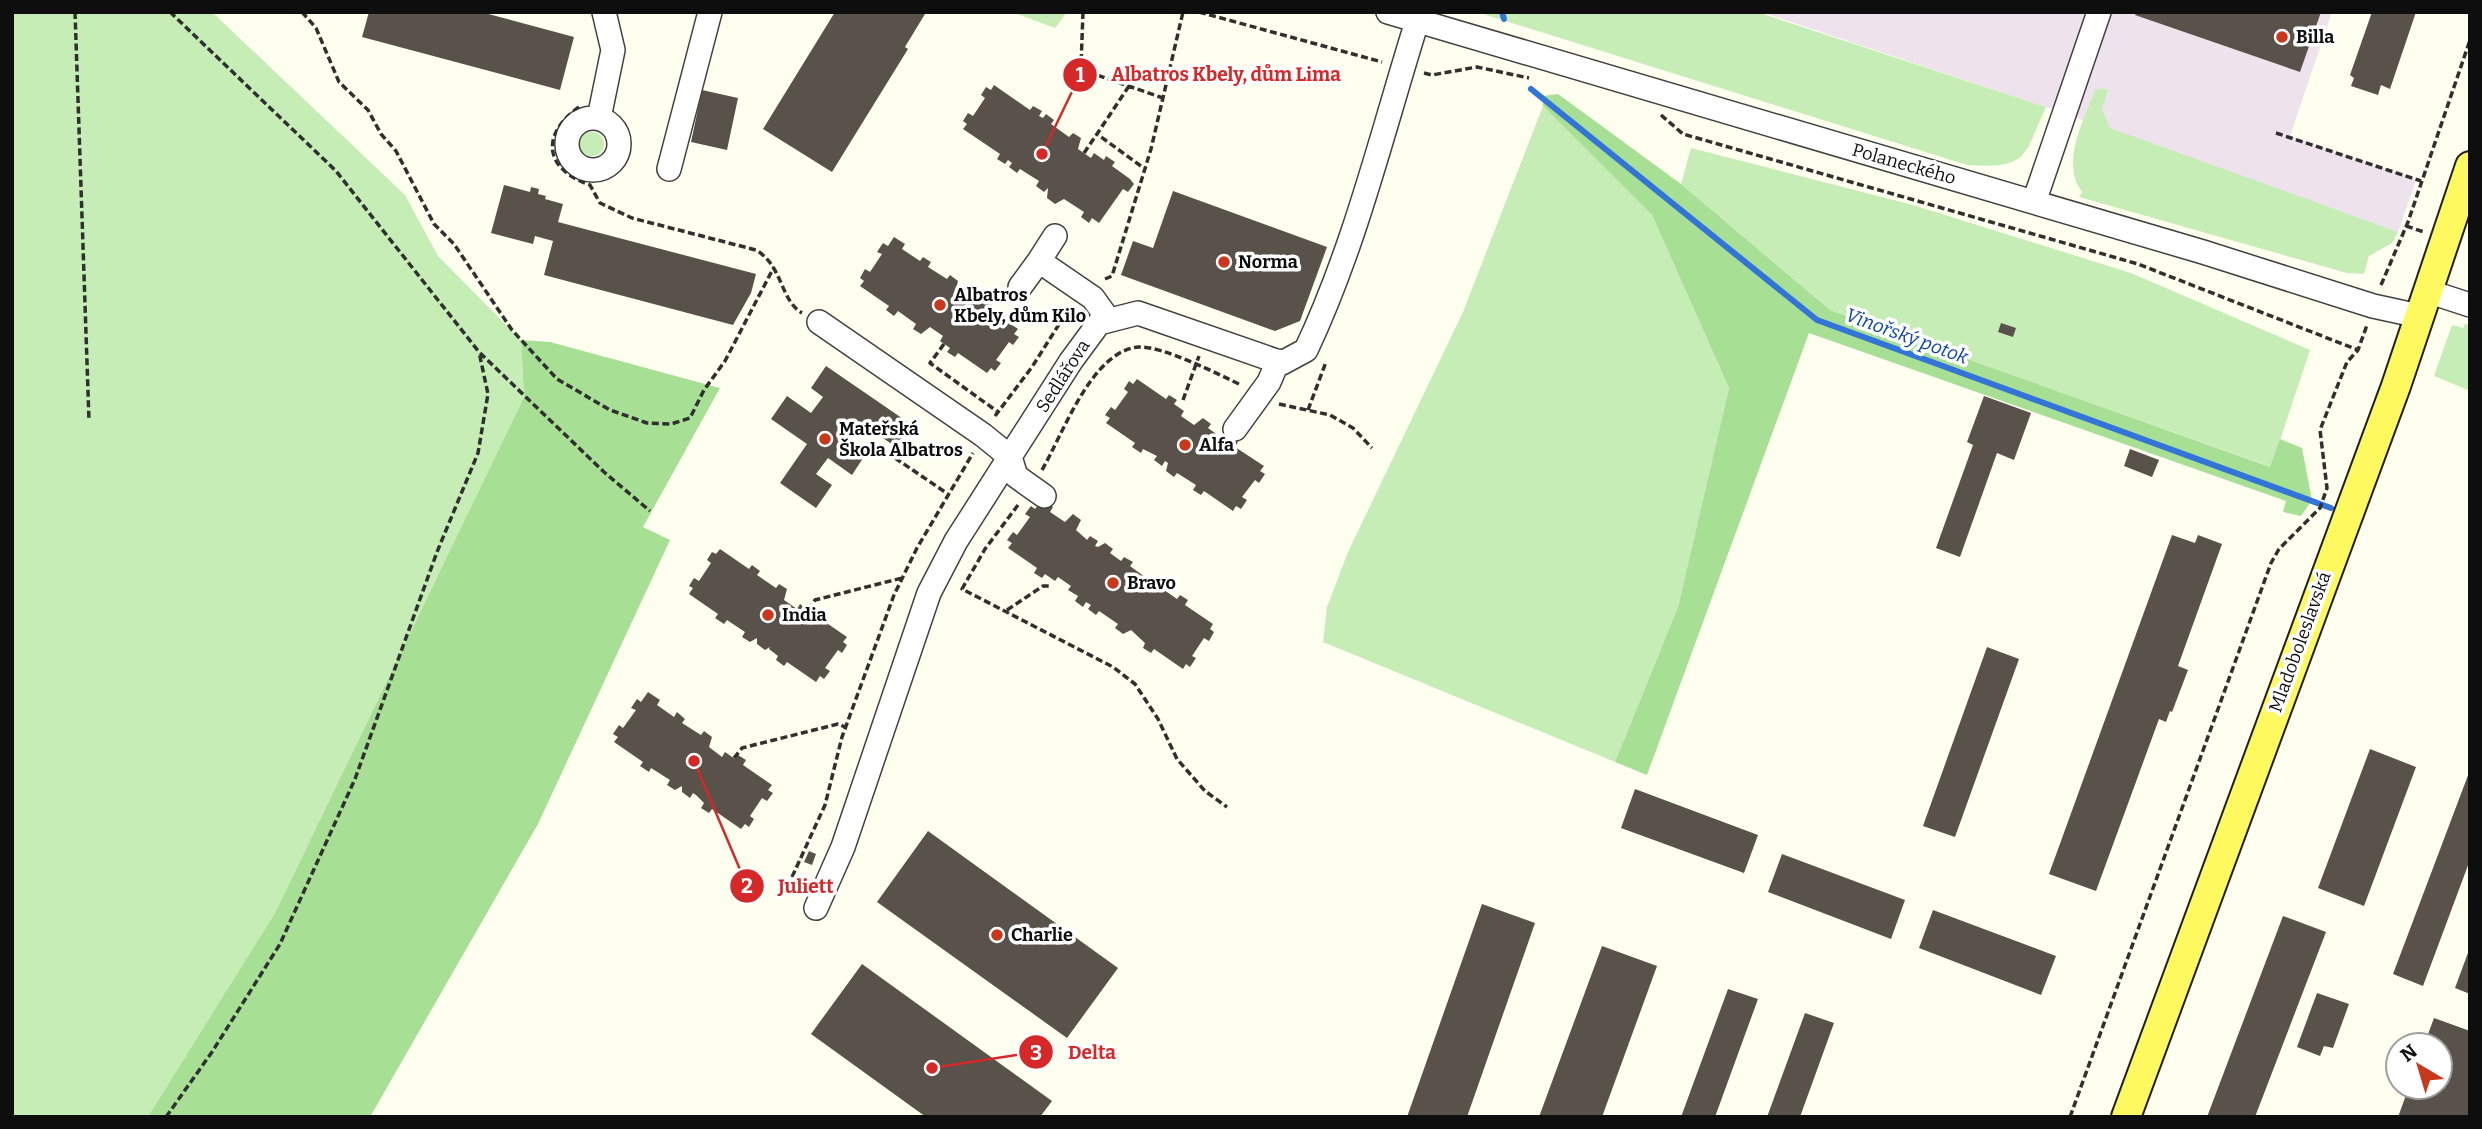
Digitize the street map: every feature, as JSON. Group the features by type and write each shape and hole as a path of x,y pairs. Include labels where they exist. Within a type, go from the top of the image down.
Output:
{"main road":[{"name":"Mladoboleslavská","path":"2126,1117 2396,386 2470,166"}],"street":[{"path":"599,118 613,50 604,12"},
{"path":"668,169 710,12"},
{"name":"Polaneckého","path":"1388,12 1418,16 2373,306 2423,303 2470,305"},
{"path":"2034,202 2093,14"},
{"path":"1039,261 1093,298 1108,319 1138,313 1278,362 1294,359 1306,350 1315,332 1383,145 1401,67 1418,16"},
{"path":"1020,287 1055,236"},
{"name":"Sedlářova","path":"816,908 842,848 929,593 957,541 1071,361 1099,323 1108,319"},
{"path":"819,322 1010,457 1016,476 1038,492"},
{"path":"1235,429 1260,395 1278,362"}],"path":[{"path":"75,12 89,421"},
{"path":"170,12 337,171 479,352 604,472 650,511"},
{"path":"1083,12 1081,66 1091,73 1163,97"},
{"path":"1199,12 1432,75 1465,65 1538,80"},
{"path":"304,13 316,28 339,82 368,110 381,134 396,151 434,225 454,244 512,330 557,379 610,410 647,423 671,424 690,418 704,390 730,352 774,267"},
{"path":"2388,268 2470,40"},
{"path":"1084,153 1129,86"},
{"path":"1660,114 1683,134 2138,264 2358,350"},
{"path":"2276,133 2421,181"},
{"path":"1097,134 1145,169"},
{"path":"1183,400 1207,338"},
{"path":"2070,1117 2271,563 2280,549 2320,508 2323,500 2326,475 2320,430 2347,362 2358,350 2362,338"},
{"path":"944,344 930,363 998,412"},
{"path":"1227,807 1205,791 1177,759 1158,719 1135,684 1113,667 962,589 985,549 1038,492 1103,364 1124,350 1142,346 1196,365 1285,407 1330,415 1353,428 1372,448"},
{"path":"166,1117 212,1052 280,944 355,779 438,552 478,453 488,394 479,352"},
{"path":"895,458 948,495"},
{"path":"808,610 815,600 902,578"},
{"path":"1006,610 1043,586 1051,586"},
{"path":"734,758 742,748 838,724 846,727"}],"shaded area":[{"path":"1761,12 2332,12 2290,136 2416,181 2398,232 2040,105"}],"green space":[{"path":"12,12 212,12 405,195 438,256 521,340 524,397 275,913 149,1117 12,1117"},
{"path":"1012,12 1067,12 1055,28"},
{"path":"1485,12 1757,12 2046,107 2033,138 2021,157 2002,165 1967,165 1486,15"},
{"path":"2095,90 2108,90 2102,109 2110,128 2398,232 2392,243 2369,256 2364,274 2347,273 2079,197 2082,192 2073,168 2076,142"},
{"path":"1558,94 1681,184 1830,310 2270,467 2280,439 2302,448 2312,500 2301,516 2283,512 2286,501 1809,333 1647,775 1615,762 1678,607 1729,388 1652,215 1543,106 1543,96"},
{"path":"1543,106 1652,215 1729,388 1678,607 1615,762 1323,642 1327,607 1348,552 1463,312"},
{"path":"592,132 600,136 604,144 600,152 592,156 584,152 580,144 584,136"},
{"path":"1691,148 1913,205 2131,273 2310,350 2271,467 1830,310 1681,184"},
{"path":"2465,324 2470,325 2470,391 2434,376 2452,325 2463,328"},
{"path":"521,340 550,342 720,388 643,527 670,540 538,824 370,1117 148,1117 275,913 524,397"}],"building":[{"path":"369,12 481,12 574,37 560,90 362,37"},
{"path":"835,12 925,14 905,47 908,49 832,172 763,129"},
{"path":"2136,12 2321,12 2300,72 2135,15"},
{"path":"2372,12 2416,12 2390,89 2381,85 2378,95 2351,86 2354,78 2350,75"},
{"path":"994,85 1030,110 1033,106 1042,111 1039,116 1043,118 1046,114 1054,120 1051,124 1069,137 1073,133 1081,138 1078,149 1091,158 1094,153 1104,160 1106,156 1115,162 1112,166 1134,184 1128,192 1123,189 1099,223 1092,218 1089,223 1081,217 1084,212 1064,199 1055,204 1047,198 1048,188 1044,192 1036,186 1039,181 1020,169 1017,173 1009,167 1012,163 1008,160 1005,164 997,159 1000,154 963,129 967,124 963,121 968,113 973,116 985,98 981,95 986,87 991,90"},
{"path":"702,90 738,98 727,150 691,142"},
{"path":"504,185 530,192 531,187 539,189 538,194 546,196 545,199 563,204 558,222 756,274 751,293 733,325 544,275 553,241 535,236 533,244 491,233"},
{"name":"Norma","path":"1173,191 1327,247 1300,321 1275,331 1121,275 1133,241 1153,248"},
{"name":"Albatros Kbely, dům Kilo","path":"894,237 905,244 902,249 920,261 923,257 931,262 928,267 947,279 950,275 958,281 956,289 959,291 962,286 970,292 967,297 981,303 984,299 992,304 989,309 1018,329 1014,334 1019,337 1013,345 1009,342 996,360 1001,363 995,371 991,368 987,373 958,353 955,357 947,352 950,348 940,341 943,336 930,327 921,334 913,329 916,324 898,311 894,316 886,310 889,306 860,286 864,281 860,278 865,269 870,272 882,254 877,252 883,243 888,246"},
{"path":"2001,323 2016,328 2013,337 1998,332"},
{"name":"Mateřská Škola Albatros","path":"826,366 912,425 896,447 855,419 843,435 867,452 852,475 828,458 816,474 832,485 816,508 780,483 807,444 771,419 787,396 811,413 823,397 811,388"},
{"name":"Alfa","path":"1137,379 1166,399 1169,395 1177,400 1174,404 1184,411 1181,416 1194,425 1203,418 1211,424 1208,428 1226,441 1229,436 1238,442 1235,447 1264,466 1260,471 1265,474 1259,483 1255,480 1242,497 1247,500 1241,509 1236,506 1233,511 1204,491 1201,495 1193,490 1196,485 1177,473 1174,477 1166,471 1168,463 1165,461 1162,466 1154,460 1157,456 1143,449 1141,453 1132,447 1135,443 1106,423 1110,418 1105,415 1111,407 1115,410 1128,392 1124,389 1129,381 1133,384"},
{"path":"1984,396 2031,413 2014,460 1997,453 1960,557 1936,548 1973,445 1967,442"},
{"path":"2130,449 2159,460 2152,477 2124,466"},
{"name":"Bravo","path":"1042,500 1053,507 1050,512 1065,522 1073,514 1081,520 1076,530 1087,540 1090,536 1098,541 1095,546 1098,547 1105,543 1113,549 1110,553 1121,561 1124,557 1133,562 1130,566 1149,580 1152,576 1160,581 1157,585 1177,599 1180,595 1188,600 1185,605 1213,624 1210,629 1214,632 1209,641 1204,638 1192,656 1196,658 1190,667 1186,664 1183,669 1154,649 1151,653 1143,648 1145,643 1131,630 1123,634 1115,628 1118,624 1099,611 1096,615 1088,609 1091,605 1086,602 1083,607 1075,601 1078,596 1068,590 1071,586 1058,577 1055,581 1045,574 1042,578 1034,573 1037,568 1008,548 1012,543 1007,540 1013,532 1017,535 1030,517 1025,514 1031,506 1035,509"},
{"path":"2172,535 2195,543 2198,535 2222,544 2178,666 2188,670 2172,712 2170,711 2166,722 2159,719 2096,891 2049,874"},
{"name":"India","path":"720,549 749,569 752,565 760,571 757,575 776,588 779,584 787,589 784,600 797,609 800,604 810,611 813,607 821,612 818,617 847,637 843,642 847,645 842,653 838,650 825,668 830,671 824,679 820,676 816,682 787,662 784,666 776,660 778,656 770,647 765,650 757,644 757,638 750,642 742,637 745,632 727,620 724,624 715,618 718,614 689,594 693,588 689,586 694,578 699,581 711,563 707,560 712,552 716,554"},
{"path":"1987,647 2019,659 1955,837 1923,826"},
{"path":"648,692 660,700 657,705 674,717 677,712 685,719 682,723 701,735 704,731 712,737 709,747 722,757 725,752 735,759 738,755 746,760 743,765 772,785 768,790 773,793 767,801 762,798 750,816 754,819 749,827 745,824 741,829 712,809 709,813 701,808 704,803 696,795 693,793 690,798 682,792 682,786 675,790 667,785 670,780 651,768 649,772 640,766 643,762 614,742 618,737 613,734 619,725 623,728 636,710 631,708 637,699 641,702"},
{"path":"2370,749 2416,767 2364,906 2318,888"},
{"path":"2470,770 2470,860 2423,986 2393,974"},
{"path":"1635,789 1758,835 1744,873 1621,828"},
{"name":"Charlie","path":"928,831 1118,968 1067,1038 877,902"},
{"path":"809,851 816,854 812,865 804,862"},
{"path":"1782,854 1905,900 1891,939 1768,892"},
{"path":"1482,904 1535,923 1467,1117 1407,1117"},
{"path":"1933,910 2056,956 2041,995 1919,948"},
{"path":"2283,916 2326,932 2255,1117 2207,1117"},
{"path":"1602,946 1657,966 1602,1117 1539,1117"},
{"path":"2470,950 2470,994 2455,988"},
{"path":"862,964 1052,1101 1040,1117 926,1117 811,1034"},
{"path":"1728,989 1758,999 1715,1117 1681,1117"},
{"path":"2317,993 2349,1004 2333,1048 2324,1046 2320,1056 2297,1047"},
{"path":"1805,1013 1834,1023 1800,1117 1767,1117"},
{"path":"2434,1018 2470,1031 2470,1117 2398,1117 2404,1101 2454,1101 2454,1031 2429,1031"}],"waterway":[{"name":"Vinořský potok","path":"1502,12 1504,19"},
{"name":"Vinořský potok","path":"1531,89 1817,320 2331,508"}],"place":[{"name":"Billa","path":"2282,37"},
{"name":"Albatros Kbely, dům Lima","path":"1042,154"},
{"name":"Norma","path":"1224,262"},
{"name":"Albatros Kbely, dům Kilo","path":"940,305"},
{"name":"Mateřská Škola Albatros","path":"825,439"},
{"name":"Alfa","path":"1185,445"},
{"name":"Bravo","path":"1113,583"},
{"name":"India","path":"768,615"},
{"name":"Juliett","path":"694,761"},
{"name":"Charlie","path":"997,935"},
{"name":"Delta","path":"932,1068"}]}
